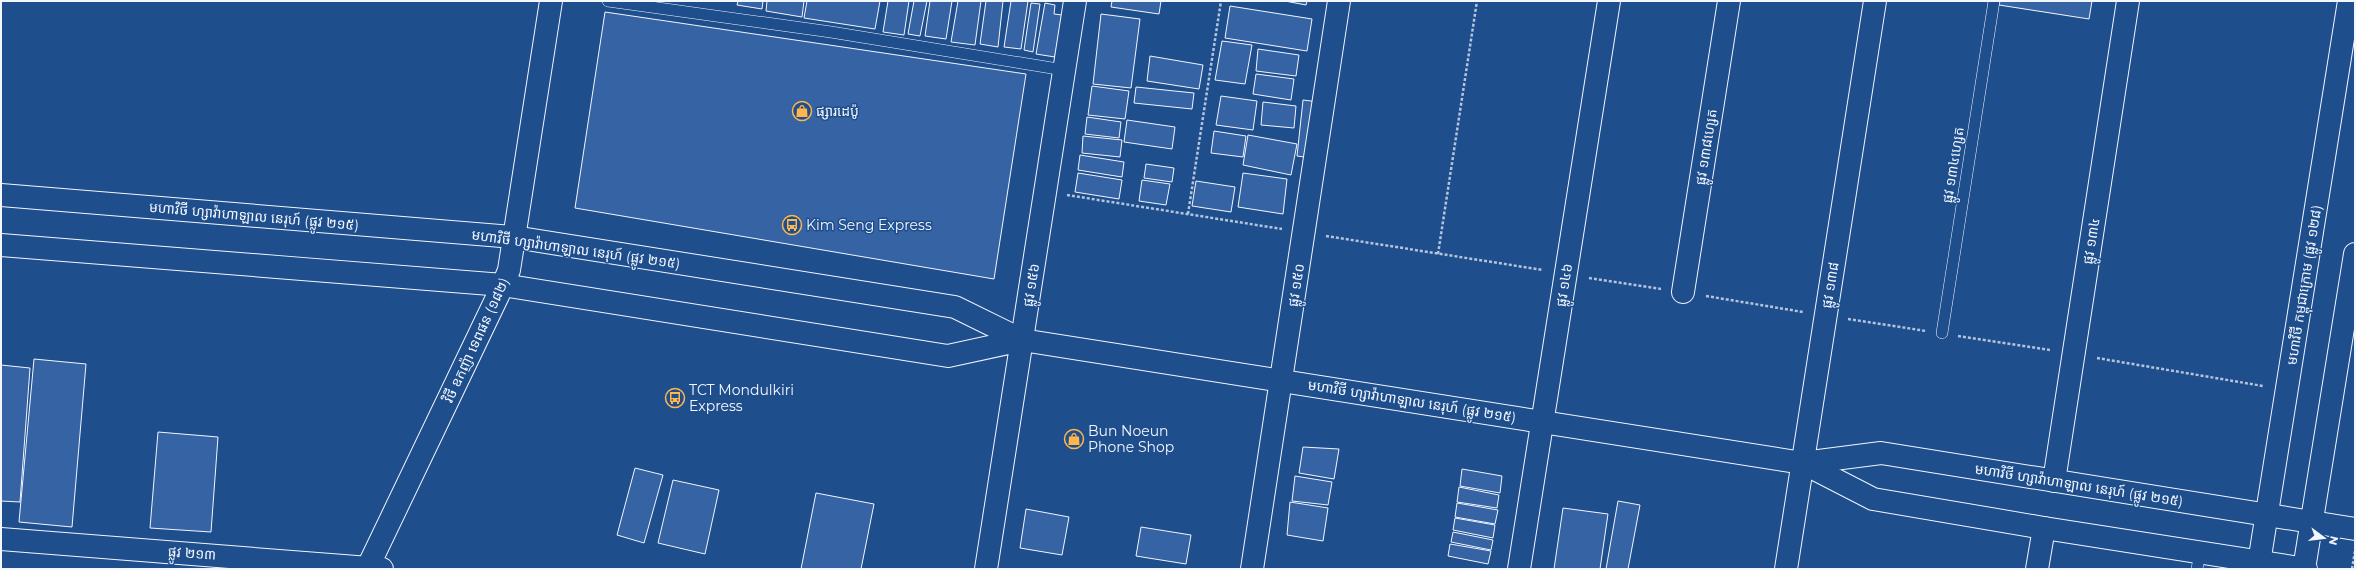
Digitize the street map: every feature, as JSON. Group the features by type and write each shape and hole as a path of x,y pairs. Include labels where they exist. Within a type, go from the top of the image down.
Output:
{"main road":[{"name":"វិថី ឧកញ៉ា ទេពផន (១៨២)","path":"372,568 509,270 551,1"},
{"name":"ផ្លូវ ១៥៦","path":"986,569 1075,1"},
{"name":"ផ្លូវ ១៥០","path":"1252,569 1339,1"},
{"name":"ផ្លូវ ១៤៦","path":"1520,569 1609,1"},
{"name":"ផ្លូវ ១៣៨ហ្សេត","path":"1683,292 1729,1"},
{"name":"ផ្លូវ ១៣៨","path":"1786,569 1875,1"},
{"name":"ផ្លូវ ១៣៤","path":"2054,481 2128,1"},
{"name":"មហាវិថី កម្ពុជាក្រោម (ផ្លូវ ១២៨)","path":"2259,565 2349,1"},
{"name":"មហាវិថី ហ្សាវ៉ាហាឡាល នេរុហ៍ (ផ្លូវ ២១៥)","path":"1,195 514,237 955,308 1022,340 1280,381 1803,463 1881,453 2355,529"},
{"name":"មហាវិថី ហ្សាវ៉ាហាឡាល នេរុហ៍ (ផ្លូវ ២១៥)","path":"1,245 503,285 948,356 1022,340"},
{"path":"2305,569 2355,254"},
{"name":"មហាវិថី ហ្សាវ៉ាហាឡាល នេរុហ៍ (ផ្លូវ ២១៥)","path":"1803,463 1873,499 2044,528 2198,561 2305,569"},
{"path":"2037,569 2044,528"},
{"name":"ផ្លូវ ២១៣","path":"1,539 372,568"}],"lane":[{"path":"608,1 831,32 1064,70"},
{"name":"ផ្លូវ ១៣៤ហ្សេត","path":"1942,334 1994,1"}],"path":[{"path":"1188,214 1221,1"},
{"path":"1438,254 1477,1"},
{"path":"2074,354 2287,390"},
{"path":"2352,569 2355,550"}],"building":[{"path":"738,1 763,1 762,9 737,5"},
{"path":"767,1 804,1 802,17 766,11"},
{"path":"807,1 880,1 875,29 804,18"},
{"path":"888,1 909,1 904,35 883,32"},
{"path":"914,1 927,1 920,36 908,34"},
{"path":"930,1 952,1 946,39 925,36"},
{"path":"958,1 981,1 975,45 951,42"},
{"path":"986,1 1003,1 998,47 980,44"},
{"path":"1011,1 1028,1 1021,49 1004,47"},
{"path":"1112,1 1161,1 1159,14 1111,7"},
{"path":"1285,1 1307,1 1306,5"},
{"path":"2000,1 2092,1 2089,19 1999,5"},
{"path":"1031,3 1040,4 1033,52 1024,50"},
{"path":"1045,3 1055,5 1054,14 1062,15 1055,57 1036,54"},
{"path":"1230,6 1312,19 1307,51 1225,38"},
{"path":"605,12 1026,74 994,279 575,208"},
{"path":"1101,14 1140,19 1131,88 1093,84"},
{"path":"1222,41 1252,45 1245,84 1215,80"},
{"path":"1258,49 1299,55 1296,76 1256,71"},
{"path":"1150,56 1203,65 1199,89 1147,81"},
{"path":"1256,74 1294,79 1291,100 1253,94"},
{"path":"1092,86 1129,91 1125,119 1088,115"},
{"path":"1136,87 1194,93 1192,109 1134,103"},
{"path":"1221,96 1257,101 1253,130 1216,125"},
{"path":"1303,100 1319,102 1312,158 1297,156"},
{"path":"1263,102 1296,106 1294,128 1261,125"},
{"path":"1087,117 1121,122 1119,138 1085,134"},
{"path":"1127,120 1175,127 1172,149 1124,142"},
{"path":"1214,131 1246,136 1243,157 1211,153"},
{"path":"1248,135 1297,144 1291,175 1243,165"},
{"path":"1083,136 1122,140 1120,157 1082,153"},
{"path":"1080,155 1124,162 1122,177 1078,170"},
{"path":"1146,164 1174,168 1172,182 1144,178"},
{"path":"1078,173 1122,180 1119,199 1075,192"},
{"path":"1243,173 1287,179 1283,214 1238,207"},
{"path":"1142,180 1170,184 1166,205 1139,201"},
{"path":"1196,181 1235,187 1231,212 1192,206"},
{"path":"34,359 86,364 72,527 19,522"},
{"path":"1,365 30,368 20,502 1,501"},
{"path":"158,432 218,437 211,532 150,528"},
{"path":"1303,447 1339,449 1334,479 1299,473"},
{"path":"635,468 663,475 644,543 617,535"},
{"path":"1462,469 1502,476 1500,493 1460,486"},
{"path":"1295,476 1332,482 1328,505 1292,501"},
{"path":"673,480 719,490 705,554 658,543"},
{"path":"1459,487 1499,495 1497,508 1457,502"},
{"path":"816,493 874,504 861,569 801,569"},
{"path":"1618,501 1640,505 1628,569 1606,569"},
{"path":"1290,502 1328,508 1323,541 1287,535"},
{"path":"1457,503 1498,510 1495,524 1455,517"},
{"path":"1563,508 1608,514 1600,569 1554,569"},
{"path":"1026,509 1069,517 1062,555 1020,548"},
{"path":"1455,518 1495,525 1493,538 1453,530"},
{"path":"1141,527 1191,535 1186,564 1136,556"},
{"path":"1453,532 1493,540 1491,550 1451,542"},
{"path":"1450,544 1491,551 1488,564 1448,556"}],"place":[{"name":"ផ្សារដេប៉ូ","path":"802,111"},
{"name":"Kim Seng Express","path":"792,225"},
{"name":"TCT Mondulkiri Express","path":"675,398"},
{"name":"Bun Noeun Phone Shop","path":"1074,439"}]}
